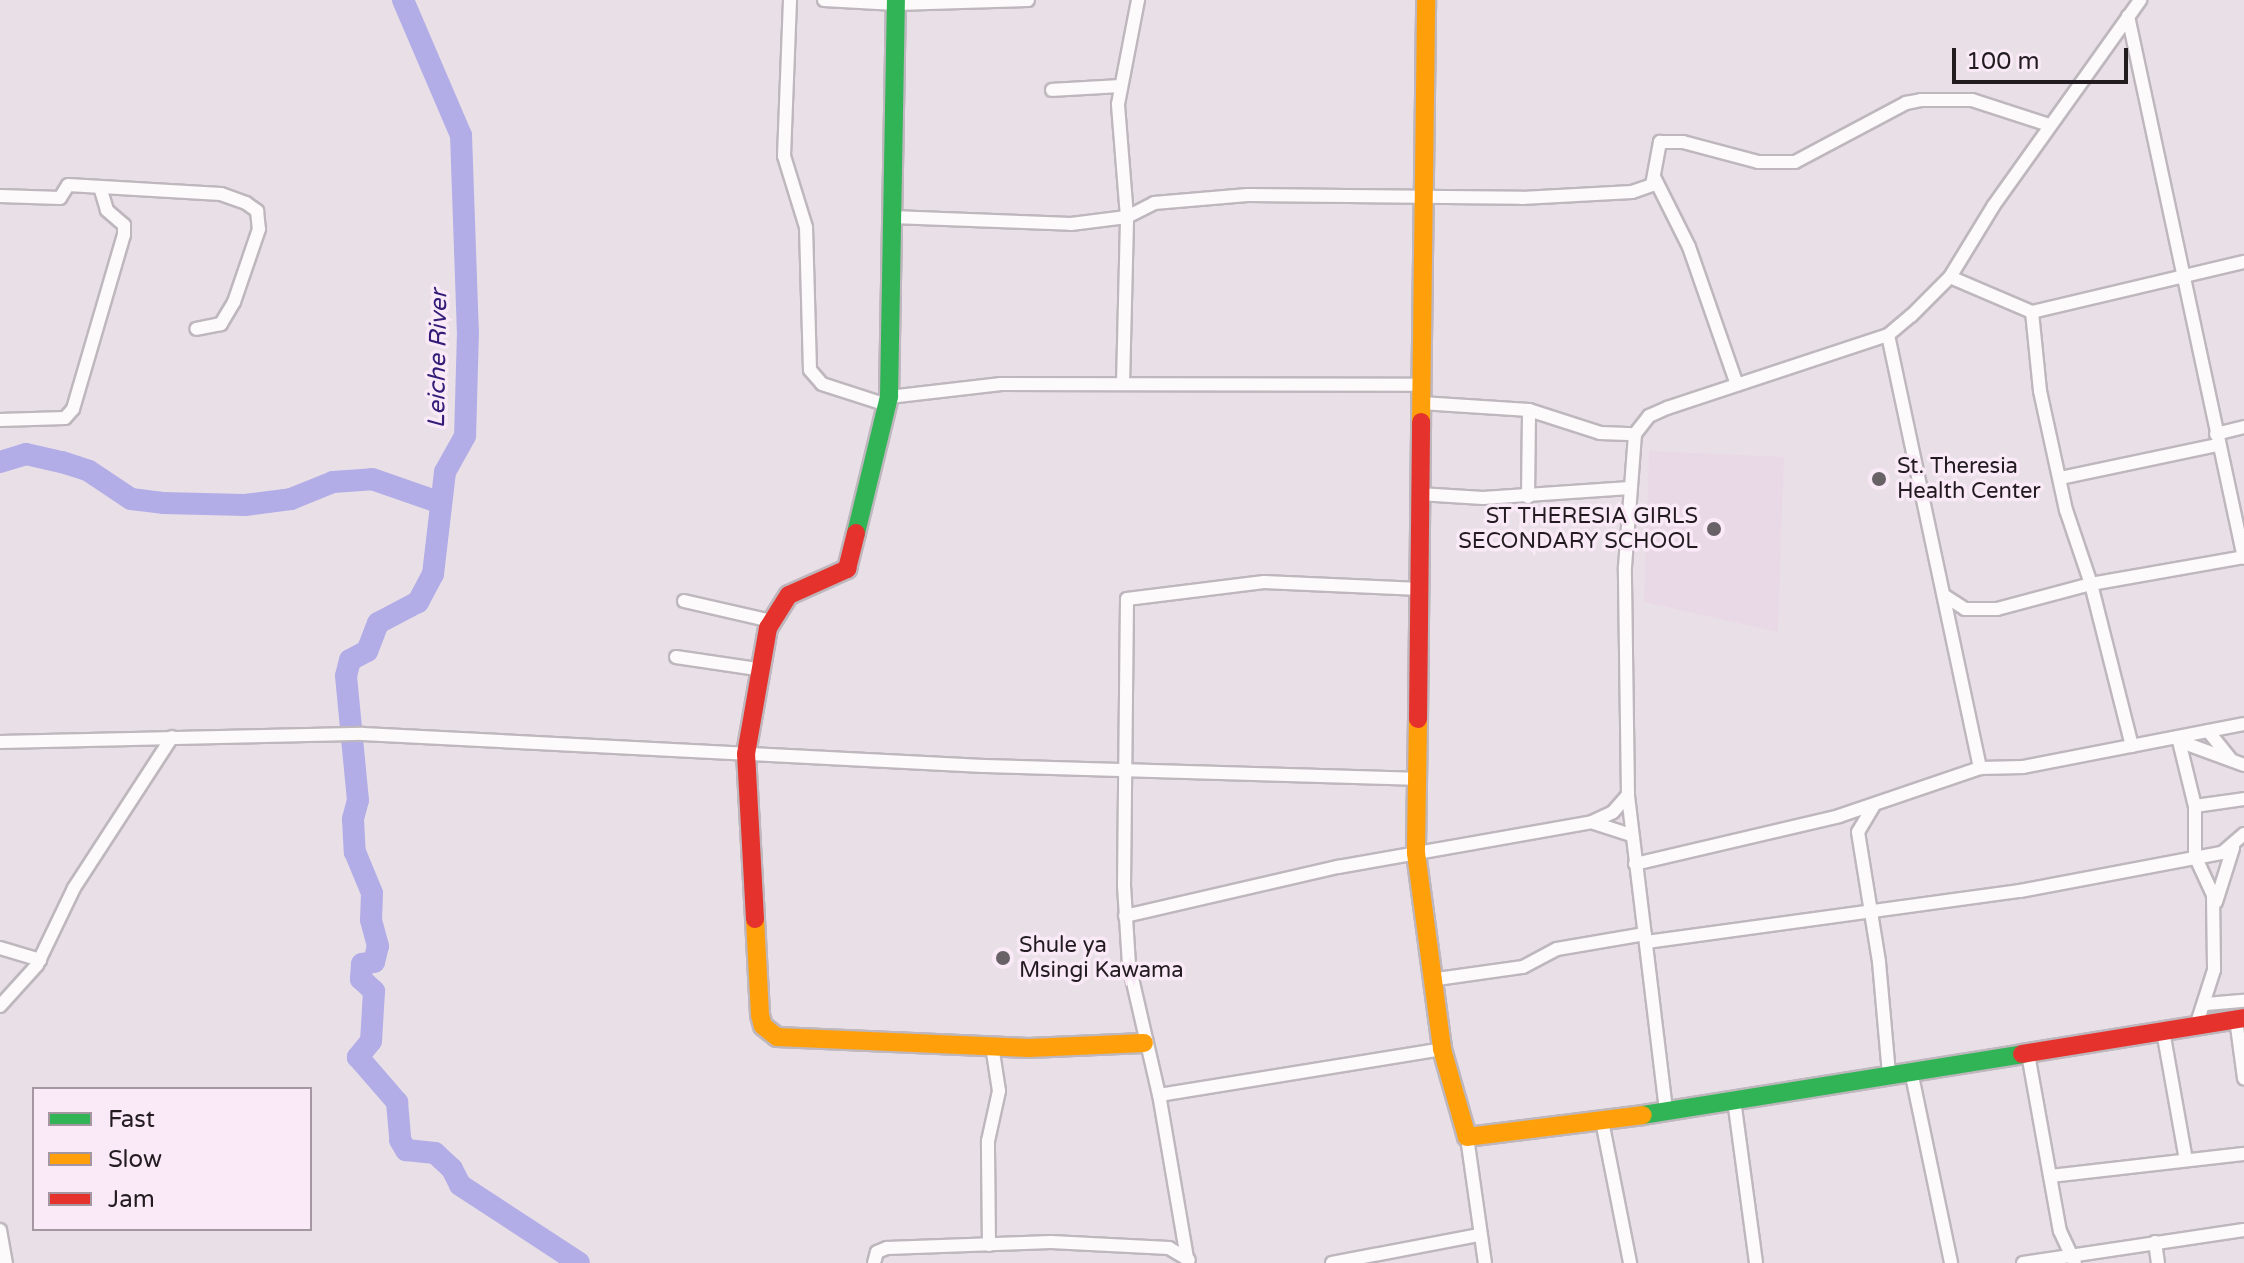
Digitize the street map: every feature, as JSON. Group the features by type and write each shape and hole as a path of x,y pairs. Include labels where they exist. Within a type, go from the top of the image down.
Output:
{"street":[{"path":"790,0 784,156 806,227 810,370 822,384 888,401 959,385 1123,384 1422,394 1529,410 1600,433 1635,434"},
{"path":"824,0 1028,0"},
{"path":"1123,384 1127,217 1119,86 1138,0"},
{"path":"1426,0 1416,853 1430,980 1442,1049 1467,1137 1485,1263"},
{"path":"1666,1110 1628,795 1625,567 1635,434 1649,416 1888,335 1950,277 2049,125 2140,0"},
{"path":"896,2 888,401 847,569 789,595 771,621 757,669 746,754 763,1026 777,1037 818,1042 992,1046 1144,1043"},
{"path":"1945,596 1977,611 2091,584 2244,558 2216,440 2202,343 2181,276 2154,120 2128,16"},
{"path":"1052,90 1119,86"},
{"path":"892,217 1071,224 1127,217 1154,203 1215,197 1425,195 1522,198 1632,192 1652,185 1660,142 1683,142 1758,162 1795,162 1906,103 1921,100 1972,100 2049,125"},
{"path":"1654,177 1689,247 1737,385"},
{"path":"0,196 56,198 68,185 221,194 257,211 259,229 229,313 221,324 196,329"},
{"path":"0,420 65,418 73,409 124,235 124,225 107,210 100,187"},
{"path":"1950,277 2032,312 2244,262"},
{"path":"2032,312 2040,391 2066,510 2091,584 2132,746"},
{"path":"1888,335 1980,768"},
{"path":"1528,497 1529,410"},
{"path":"2061,478 2216,440 2244,427"},
{"path":"1419,494 1528,497 1630,488"},
{"path":"1189,1260 1159,1095 1144,1043 1125,916 1127,599 1264,582 1420,589"},
{"path":"684,601 771,621"},
{"path":"676,657 757,669"},
{"path":"1635,864 1873,807 1980,768 2023,767 2244,724"},
{"path":"2208,731 2230,758"},
{"path":"0,742 363,734 1127,771 1416,779"},
{"path":"0,1006 40,960 74,888 172,737"},
{"path":"2178,739 2244,765"},
{"path":"2178,739 2195,806 2195,856 2212,889 2214,909 2214,970 2206,1004 2197,1023"},
{"path":"1125,916 1416,853 1592,822 1613,812 1628,795"},
{"path":"2195,806 2244,799"},
{"path":"1873,807 1858,832 1889,1075"},
{"path":"1839,816 1858,832"},
{"path":"1592,822 1632,835"},
{"path":"2214,909 2233,848 2244,834"},
{"path":"1430,980 1523,967 1557,949 1870,914 2233,848"},
{"path":"0,948 40,960"},
{"path":"2206,1004 2244,1001"},
{"path":"1467,1137 1602,1121 2240,1018 2244,1078"},
{"path":"2163,1031 2186,1160"},
{"path":"989,1245 988,1141 999,1091 992,1046"},
{"path":"1159,1095 1442,1049"},
{"path":"2028,1054 2060,1231 2075,1258"},
{"path":"1911,1071 1951,1263"},
{"path":"1734,1100 1756,1263"},
{"path":"1602,1121 1630,1263"},
{"path":"2050,1176 2244,1154"},
{"path":"0,1230 6,1263"},
{"path":"2023,1263 2045,1257 2075,1258 2155,1242 2244,1230"},
{"path":"2045,1257 2060,1231"},
{"path":"1332,1263 1479,1235"},
{"path":"874,1263 877,1252 887,1248 1051,1242 1156,1246 1189,1260"},
{"path":"2155,1242 2158,1263"}],"shaded area":[{"name":"ST THERESIA GIRLS SECONDARY SCHOOL","path":"1649,451 1784,457 1778,632 1644,602"}],"waterway":[{"name":"Leiche River","path":"403,0 461,135 468,331 465,436 445,472 433,574 418,602 378,623 367,651 350,660 346,676 358,800 353,819 355,852 372,893 371,920 378,946 374,962 362,964 361,979 374,991 371,1041 358,1057 397,1102 400,1140 406,1150 435,1153 452,1169 460,1185 579,1263"},
{"path":"0,462 26,454 62,462 89,471 131,499 163,503 245,505 291,499 333,482 372,479 441,503"}],"traffic: fast":[{"path":"856,533 889,397 896,0"},
{"path":"1643,1115 2022,1054"}],"traffic: slow":[{"path":"1421,422 1426,0"},
{"path":"1418,719 1416,853 1442,1049 1467,1137 1643,1115"},
{"path":"755,919 760,1015 763,1026 777,1037 1029,1048 1144,1043"}],"traffic: jam":[{"path":"1418,719 1421,422"},
{"path":"755,919 746,754 768,628 789,595 847,569 856,533"},
{"path":"2022,1054 2244,1018"}],"place":[{"name":"St. Theresia Health Center","path":"1879,479"},
{"name":"ST THERESIA GIRLS SECONDARY SCHOOL","path":"1714,529"},
{"name":"Shule ya Msingi Kawama","path":"1003,958"}]}
